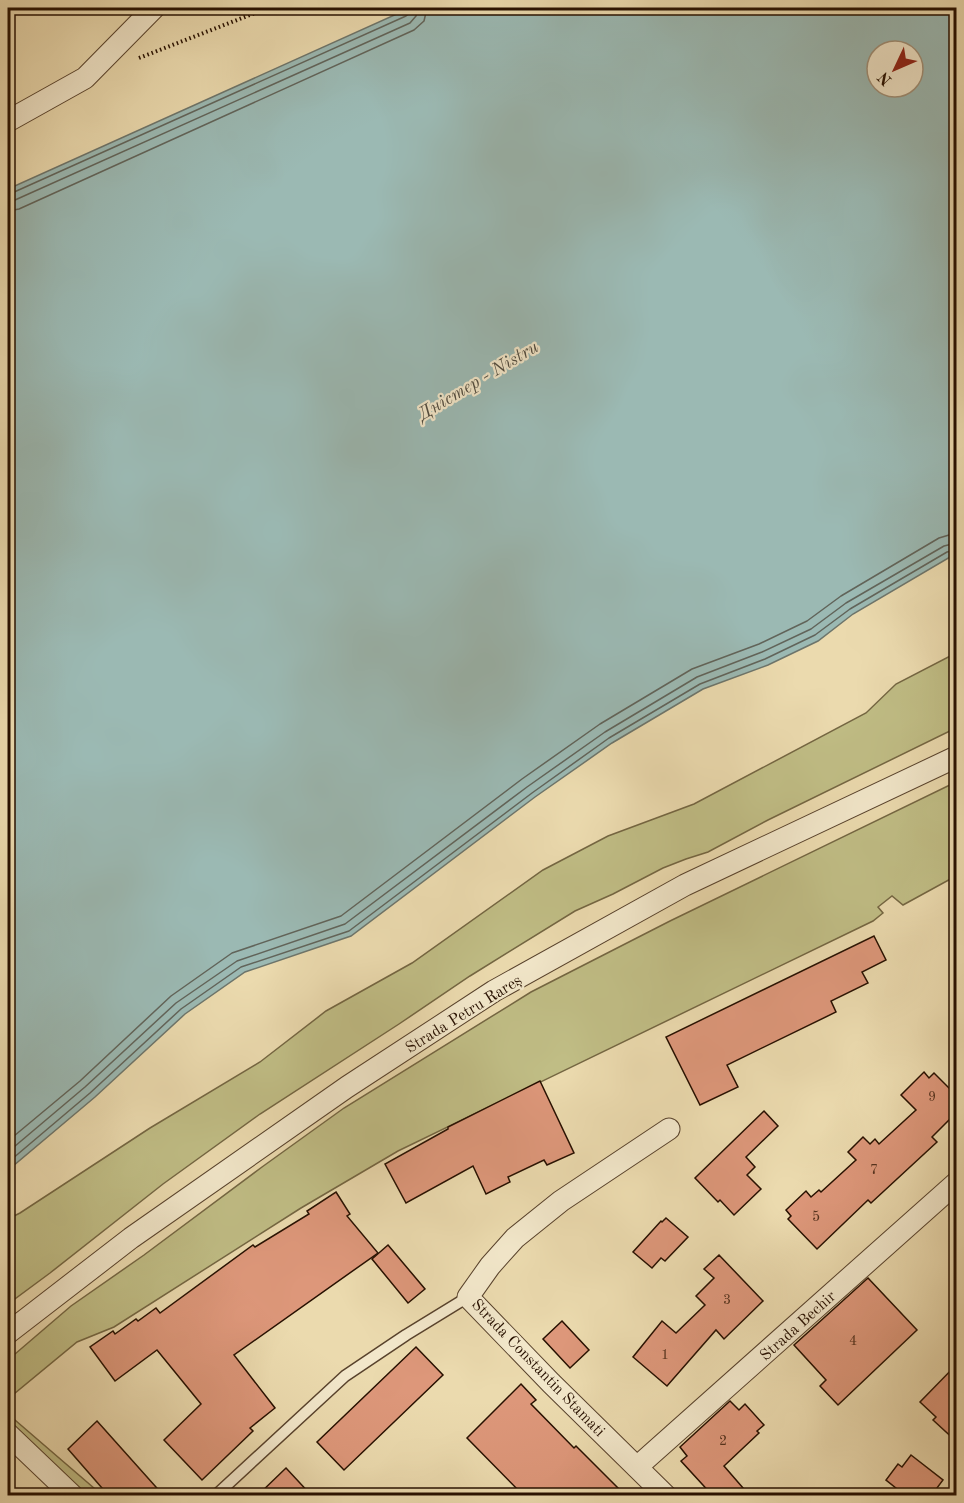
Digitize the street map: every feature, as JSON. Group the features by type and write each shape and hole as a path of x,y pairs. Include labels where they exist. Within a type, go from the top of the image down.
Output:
{"street":[{"path":"8,121 85,78 154,8"},
{"name":"Strada Petru Rareș","path":"8,1333 131,1238 337,1094 494,991 686,885 957,757"},
{"name":"Strada Constantin Stamati","path":"666,1496 551,1383 468,1297 490,1266 515,1238 561,1201 669,1129"},
{"name":"Strada Bechir","path":"637,1467 957,1183"},
{"path":"8,1434 73,1496"}],"lane":[{"path":"215,1496 345,1376 468,1297"}],"path":[{"path":"137,58 268,8"}],"shaded area":[{"path":"956,653 956,728 708,852 663,868 575,911 470,976 260,1114 163,1184 8,1304 8,1219 150,1128 260,1062 326,1011 412,963 543,870 608,836 694,804 866,713 896,684"},
{"path":"956,782 956,876 903,905 892,896 878,907 883,913 873,921 398,1151 301,1208 114,1327 77,1342 14,1394 8,1407 8,1360 71,1306 344,1108 531,992 670,921"},
{"path":"8,1414 102,1495 80,1495 8,1429"}],"water":[{"name":"Дністер - Nistru","path":"410,8 956,8 956,556 950,557 853,614 818,641 768,665 703,689 612,743 535,797 351,936 245,972 185,1014 95,1097 13,1166 8,1166 8,189"}],"building":[{"path":"874,936 886,960 862,972 868,983 831,1001 836,1012 727,1065 738,1087 700,1105 666,1037"},
{"path":"924,1072 929,1078 934,1073 957,1096 957,1112 932,1137 937,1142 871,1203 868,1200 817,1249 788,1219 791,1216 786,1210 806,1191 811,1197 819,1190 821,1192 856,1160 848,1152 863,1137 870,1144 875,1139 879,1144 916,1110 901,1095"},
{"path":"540,1081 574,1153 547,1165 544,1160 508,1177 510,1182 486,1194 473,1166 406,1203 385,1164 448,1127"},
{"path":"764,1111 778,1126 746,1157 755,1167 747,1175 761,1189 734,1215 695,1178"},
{"path":"336,1192 350,1214 347,1216 378,1253 234,1355 275,1408 250,1428 253,1431 202,1480 164,1440 201,1404 157,1350 115,1381 90,1347 113,1331 115,1334 156,1308 160,1313 253,1245 255,1247 309,1214 307,1211"},
{"path":"666,1218 688,1237 665,1261 661,1258 652,1268 633,1252"},
{"path":"388,1245 425,1289 408,1303 372,1259"},
{"path":"719,1255 763,1301 724,1339 716,1330 667,1386 633,1357 662,1321 676,1333 705,1305 696,1296 714,1278 704,1269"},
{"path":"868,1278 917,1330 838,1405 820,1386 826,1380 794,1345"},
{"path":"562,1321 589,1350 570,1368 543,1339"},
{"path":"416,1347 443,1375 344,1470 317,1442"},
{"path":"957,1364 957,1442 933,1420 936,1417 920,1402"},
{"path":"521,1384 536,1400 531,1404 626,1496 524,1496 467,1438"},
{"path":"730,1401 739,1410 745,1404 764,1425 757,1431 759,1433 724,1466 750,1496 713,1496 681,1461 687,1456 680,1447"},
{"path":"97,1421 164,1496 109,1496 68,1449"},
{"path":"911,1455 943,1480 931,1496 906,1496 886,1480 898,1464 902,1467"},
{"path":"286,1468 312,1496 257,1496"}]}
